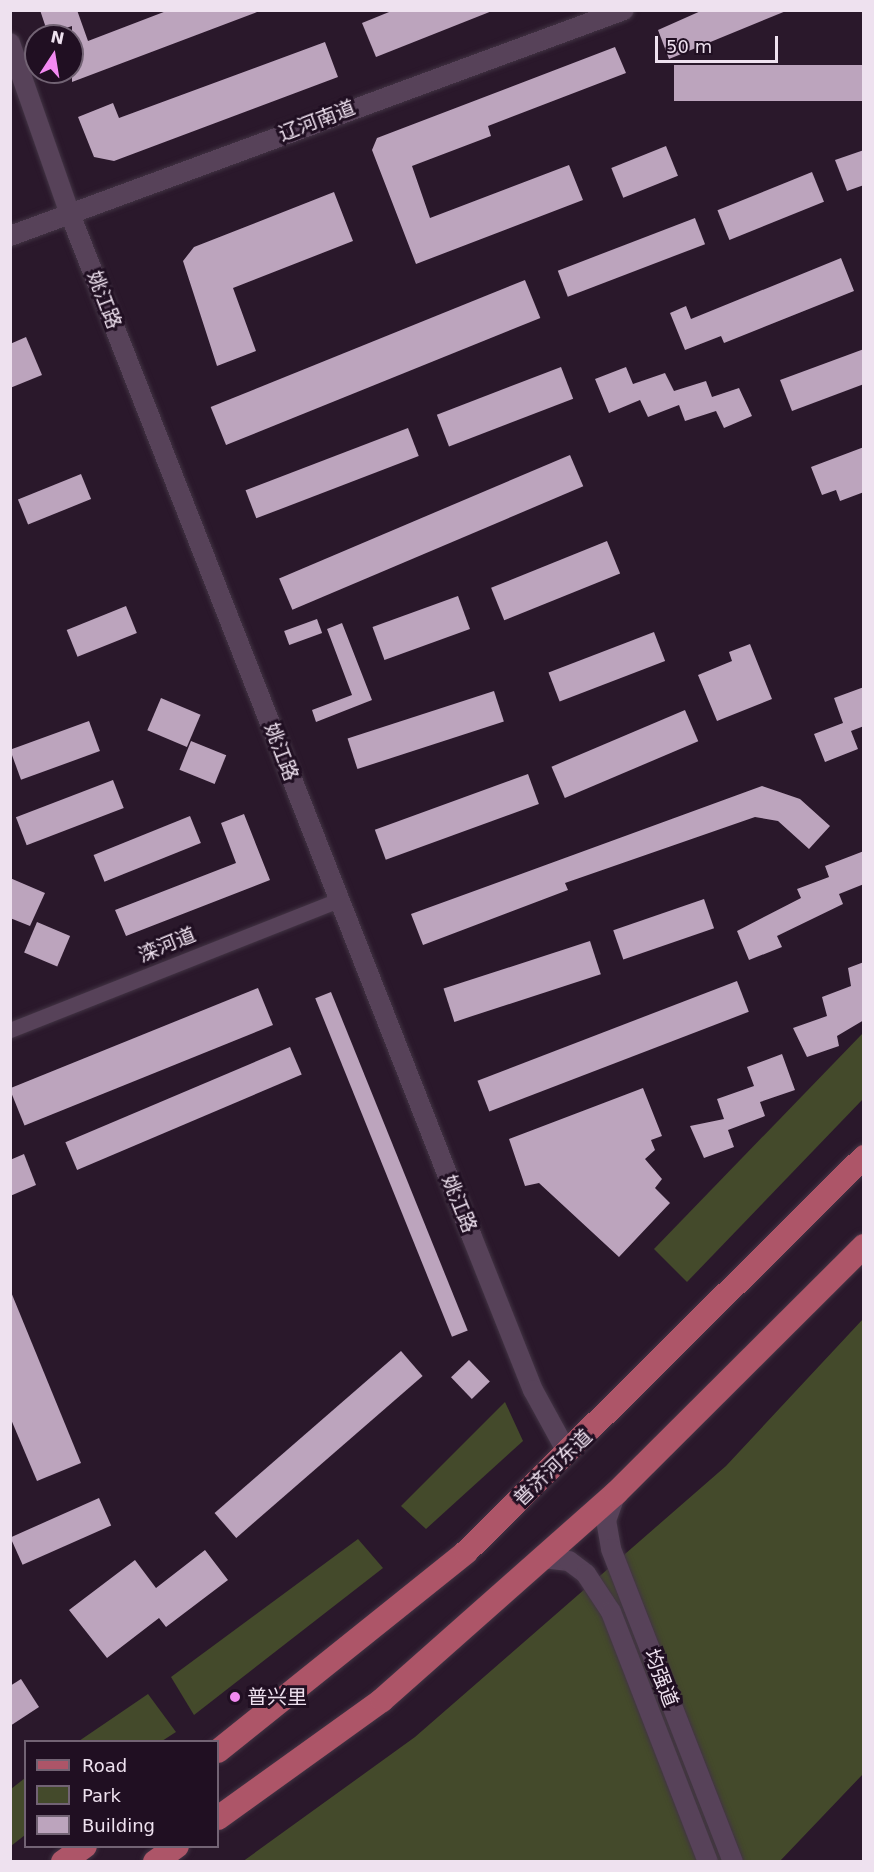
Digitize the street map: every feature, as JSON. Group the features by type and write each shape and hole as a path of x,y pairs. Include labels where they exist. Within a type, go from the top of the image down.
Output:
{"main road":[{"name":"普济河东道","path":"219,1750 466,1552 568,1454 864,1157"},
{"path":"219,1817 382,1700 616,1494 864,1246"},
{"path":"63,1862 82,1848"},
{"path":"155,1862 174,1848"}],"street":[{"name":"辽河南道","path":"10,236 624,10"},
{"name":"姚江路","path":"10,43 70,214 339,900 533,1390 568,1454"},
{"name":"滦河道","path":"10,1030 339,900"},
{"name":"均强道","path":"616,1494 606,1520 611,1549 733,1862"},
{"name":"均强道","path":"543,1558 569,1561 586,1574 611,1612 708,1862"}],"green space":[{"path":"863,1033 863,1099 687,1282 654,1249"},
{"path":"863,1319 863,1774 780,1861 242,1862 415,1737 726,1466"},
{"path":"505,1402 523,1441 426,1529 401,1506"},
{"path":"358,1539 383,1568 194,1715 171,1677"},
{"path":"148,1694 176,1732 164,1740 80,1740"},
{"path":"24,1779 24,1836 11,1846 11,1789"}],"building":[{"path":"40,10 77,10 82,24 45,24"},
{"path":"169,10 257,12 84,77 84,30 88,41"},
{"path":"394,10 492,11 376,57 362,23"},
{"path":"703,10 786,11 669,59 658,30"},
{"path":"325,42 338,77 114,161 94,157 78,117 113,103 119,118"},
{"path":"615,47 626,73 488,126 491,136 412,166 430,218 569,165 583,200 416,264 372,150 377,138"},
{"path":"674,65 864,65 864,101 674,101"},
{"path":"666,146 678,176 623,198 611,168"},
{"path":"864,150 864,185 847,191 835,160"},
{"path":"812,172 824,202 729,240 717,210"},
{"path":"334,192 353,241 233,288 256,351 217,366 183,261 194,247"},
{"path":"695,218 705,244 568,297 558,271"},
{"path":"841,258 854,291 724,343 721,336 685,350 670,313 686,306 691,319"},
{"path":"525,280 540,318 226,445 211,407"},
{"path":"26,337 42,375 10,388 10,344"},
{"path":"864,349 864,384 792,411 780,380"},
{"path":"561,367 573,399 449,446 437,415"},
{"path":"626,367 633,384 665,373 674,391 706,381 712,397 739,388 752,416 724,428 716,411 685,421 679,405 648,417 640,400 609,413 595,379"},
{"path":"408,428 419,456 256,518 246,490"},
{"path":"864,447 864,492 840,501 836,490 822,495 811,467"},
{"path":"570,455 583,486 292,610 279,578"},
{"path":"81,474 91,499 28,525 18,499"},
{"path":"607,541 620,573 504,620 491,588"},
{"path":"458,596 470,629 384,660 372,627"},
{"path":"126,606 137,633 78,657 67,630"},
{"path":"317,619 322,633 289,645 284,631"},
{"path":"342,623 372,700 316,722 312,710 352,695 327,629"},
{"path":"654,632 665,661 560,701 549,672"},
{"path":"750,644 772,699 717,721 698,675 732,661 729,652"},
{"path":"864,687 864,726 851,731 858,749 825,762 814,734 843,723 834,698"},
{"path":"494,691 504,721 357,769 348,739"},
{"path":"161,698 201,715 187,747 147,730"},
{"path":"685,710 698,741 565,798 552,767"},
{"path":"89,721 100,751 21,780 10,750"},
{"path":"191,741 226,755 215,784 179,770"},
{"path":"528,774 539,804 386,860 375,830"},
{"path":"113,780 124,808 27,845 16,817"},
{"path":"762,786 800,799 830,826 809,849 778,821 755,817 565,883 568,890 423,945 411,914"},
{"path":"244,814 270,880 126,936 115,910 236,863 221,823"},
{"path":"190,816 201,843 104,882 94,855"},
{"path":"864,851 864,884 839,894 843,904 777,936 782,947 749,960 737,931 801,898 797,889 829,877 825,866"},
{"path":"10,878 45,893 30,926 10,918"},
{"path":"704,899 714,928 623,960 613,930"},
{"path":"37,922 70,936 57,966 24,952"},
{"path":"590,941 601,974 454,1022 444,989"},
{"path":"864,962 864,1020 837,1036 839,1046 807,1057 793,1028 827,1016 822,997 851,986 848,968"},
{"path":"737,981 749,1012 489,1111 477,1081"},
{"path":"258,988 273,1025 24,1125 10,1088"},
{"path":"331,992 468,1330 452,1337 315,998"},
{"path":"290,1047 302,1075 77,1170 65,1142"},
{"path":"782,1054 795,1090 760,1102 765,1116 728,1130 734,1147 704,1158 690,1126 724,1119 717,1099 754,1086 747,1067"},
{"path":"643,1088 662,1136 651,1140 655,1150 645,1159 662,1179 655,1188 670,1203 619,1257 539,1183 525,1186 509,1139"},
{"path":"24,1154 36,1185 10,1196 10,1160"},
{"path":"11,1292 81,1463 37,1481 10,1417"},
{"path":"401,1351 423,1376 236,1538 215,1513"},
{"path":"469,1360 490,1382 472,1399 451,1377"},
{"path":"99,1498 111,1525 23,1565 10,1537"},
{"path":"205,1550 228,1580 166,1627 159,1618 107,1658 69,1610 135,1560 156,1588"},
{"path":"21,1679 39,1707 10,1726 10,1686"}],"place":[{"name":"普兴里","path":"235,1697"}]}
